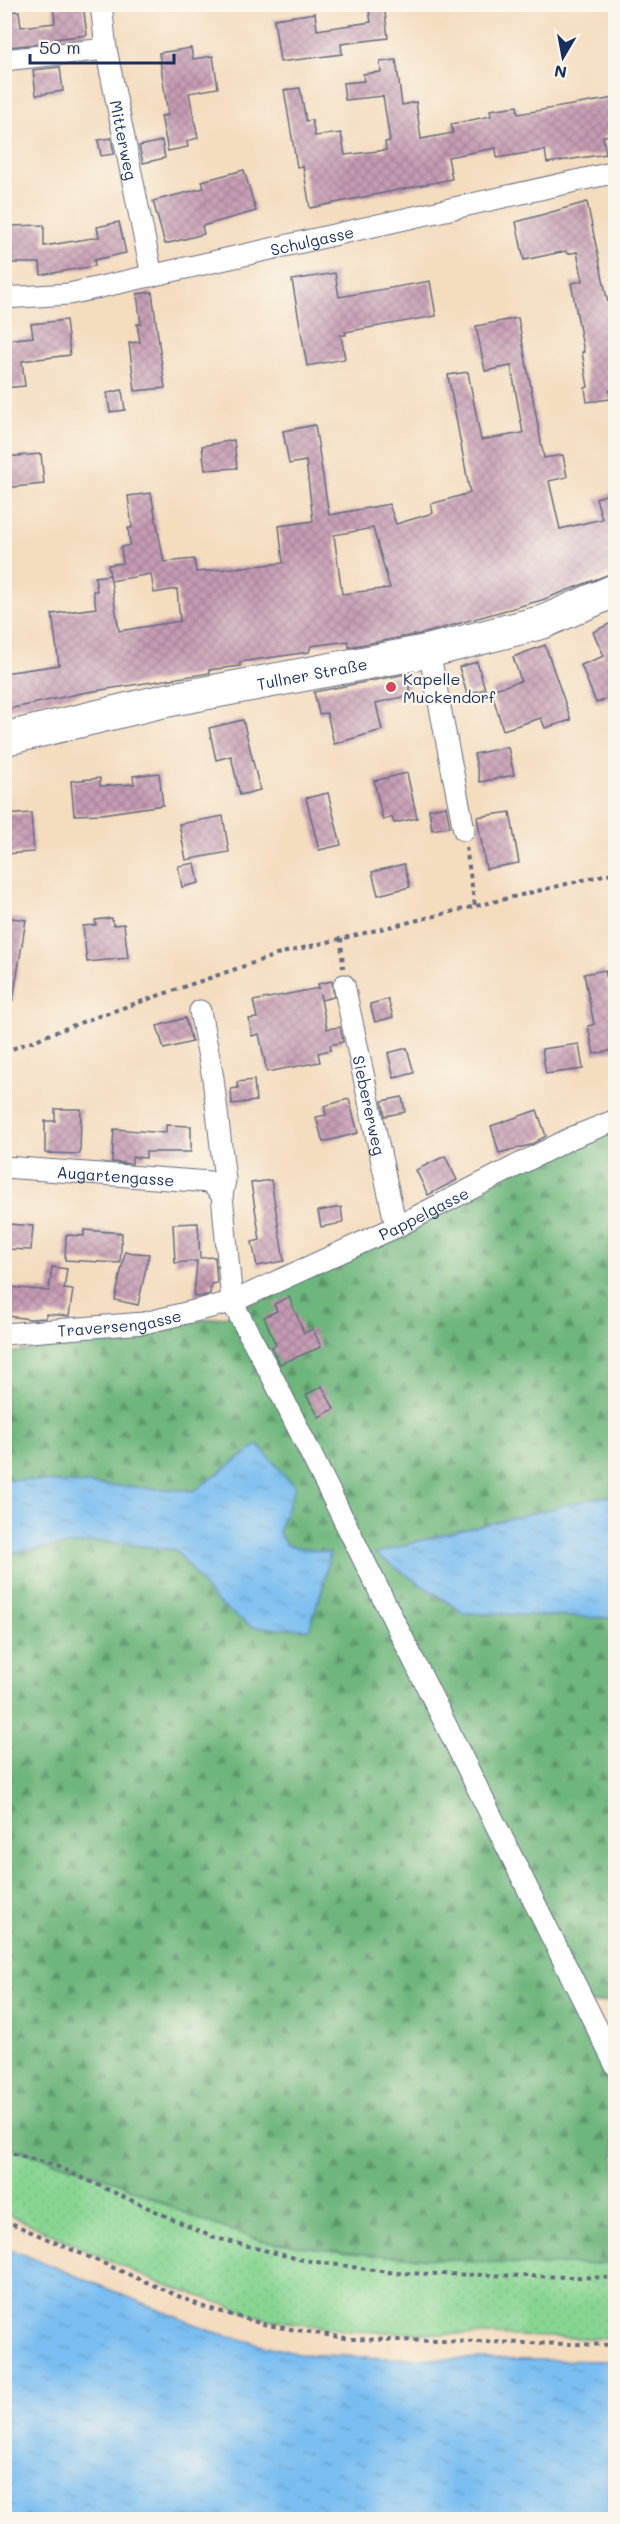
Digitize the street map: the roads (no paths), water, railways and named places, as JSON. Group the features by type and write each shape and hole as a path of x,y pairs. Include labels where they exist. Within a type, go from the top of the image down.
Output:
{"main road":[{"name":"Tullner Straße","path":"4,739 163,701 429,651 543,622 615,591"}],"street":[{"name":"Mitterweg","path":"100,4 106,49 152,276"},
{"path":"4,60 106,49"},
{"name":"Schulgasse","path":"4,298 69,294 615,172"},
{"path":"429,651 464,830"},
{"name":"Siebererweg","path":"344,985 396,1227"},
{"path":"200,1011 213,1078 225,1180 222,1195 232,1302 273,1378 615,2066"},
{"name":"Pappelgasse","path":"232,1302 396,1227 571,1138 615,1120"},
{"name":"Augartengasse","path":"4,1167 210,1182 222,1195"},
{"name":"Traversengasse","path":"4,1334 144,1323 232,1302"}],"water":[{"path":"258,1445 295,1487 278,1532 287,1545 330,1553 322,1590 309,1629 252,1627 215,1601 176,1550 103,1541 5,1553 5,1479 194,1491"},
{"path":"615,1496 615,1618 464,1613 375,1554 430,1538 600,1497"},
{"path":"5,2247 214,2332 298,2354 386,2358 615,2361 615,2519 5,2519"}],"place":[{"name":"Kapelle Muckendorf","path":"391,687"}]}
